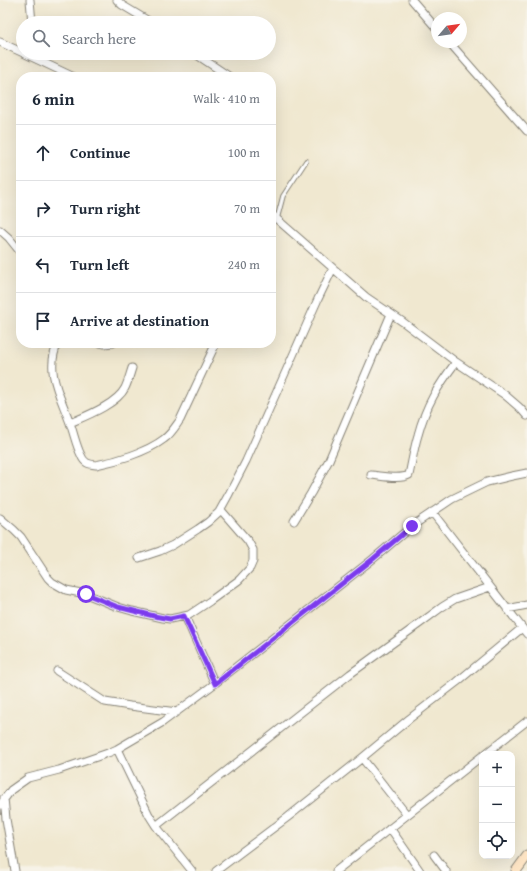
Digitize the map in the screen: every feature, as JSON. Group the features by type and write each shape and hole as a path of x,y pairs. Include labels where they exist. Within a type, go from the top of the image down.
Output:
{"street":[{"path":"30,0 31,16"},
{"path":"117,0 122,5 140,16"},
{"path":"412,0 431,22"},
{"path":"0,42 16,49"},
{"path":"454,48 527,131"},
{"path":"42,60 64,72"},
{"path":"204,60 222,72"},
{"path":"276,218 366,297 456,362 505,395 527,416"},
{"path":"0,230 16,247"},
{"path":"139,558 160,551 173,544 208,522 221,510 255,441 333,268"},
{"path":"294,521 328,460 391,314"},
{"path":"56,348 52,360 54,378 83,460 86,463 91,464 102,464 129,456 153,446 173,431 180,420 214,348"},
{"path":"372,474 399,477 409,475 418,434 426,410 437,388 456,362"},
{"path":"70,423 116,400 125,389 132,368"},
{"path":"0,805 11,790 28,778 59,770 108,753 163,722 215,684 373,559 412,526 452,499 482,484 527,473"},
{"path":"0,518 21,538 52,582 66,590 92,596 118,607 170,619 189,615 239,580 250,568 253,561 253,550 248,541 221,510"},
{"path":"432,512 527,634"},
{"path":"156,826 350,674 442,607 455,599 490,587"},
{"path":"508,609 527,605"},
{"path":"184,616 215,684"},
{"path":"216,871 288,817 522,628"},
{"path":"57,671 105,702 177,712"},
{"path":"489,751 527,721"},
{"path":"117,749 149,815 192,871"},
{"path":"362,758 407,815"},
{"path":"336,871 479,758"},
{"path":"4,798 14,871"},
{"path":"390,828 420,871"},
{"path":"434,855 446,871"},
{"path":"516,871 527,856"}],"lane":[{"path":"276,212 283,196 306,161"}],"route":[{"path":"86,594 118,607 154,616 170,619 184,616 215,684 373,559 412,526"}]}
